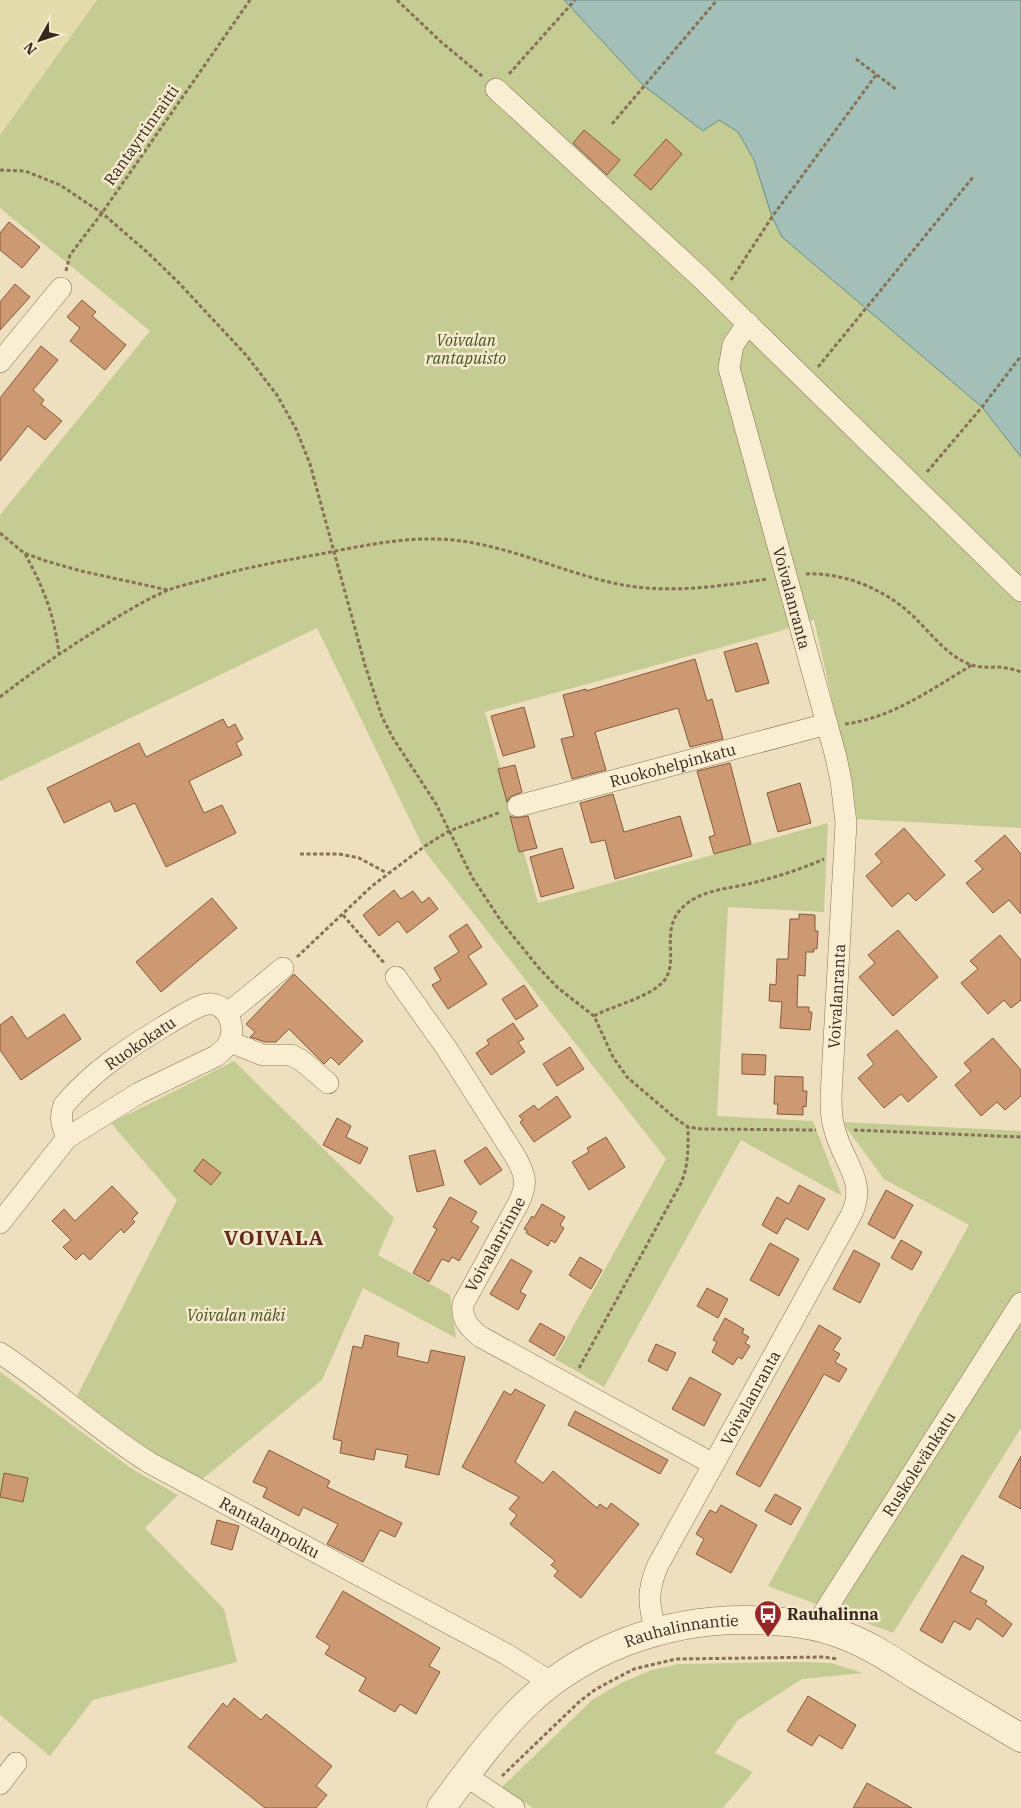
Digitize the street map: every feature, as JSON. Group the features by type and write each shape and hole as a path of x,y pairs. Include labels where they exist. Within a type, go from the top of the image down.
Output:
{"street":[{"path":"496,89 720,296 1021,591"},
{"path":"0,362 61,288"},
{"name":"Voivalanranta","path":"656,1630 650,1605 649,1591 652,1578 856,1205 858,1193 856,1181 834,1130 832,1113 845,850 844,802 836,757 729,368 734,344 748,323"},
{"name":"Ruokohelpinkatu","path":"518,806 827,724"},
{"path":"0,1223 67,1138 139,1094 216,1056 230,1042 232,1022 228,1013 283,968"},
{"name":"Voivalanrinne","path":"396,977 458,1066 515,1156 522,1168 525,1180 524,1193 466,1297 462,1311 468,1326 481,1337 714,1464"},
{"name":"Ruokokatu","path":"67,1138 60,1114 64,1105 125,1050 205,1004 214,1004 222,1007 228,1013"},
{"path":"230,1042 263,1055 291,1055 301,1060 328,1083"},
{"name":"Ruskolevänkatu","path":"816,1625 1021,1303"},
{"name":"Rantalanpolku","path":"0,1353 46,1385 126,1448 150,1463 506,1654 552,1683"},
{"name":"Rauhalinnantie","path":"441,1808 477,1783 494,1739 520,1710 552,1683 586,1660 620,1642 656,1630 690,1624 726,1620 816,1625 848,1636 876,1650 1021,1738"},
{"path":"0,1784 16,1763"},
{"path":"477,1783 514,1808"}],"path":[{"name":"Rantayrtinraitti","path":"61,288 65,281 70,255 250,0"},
{"path":"397,0 440,41 496,89 575,0"},
{"path":"612,124 717,0"},
{"path":"856,59 897,90"},
{"path":"720,296 772,217 876,74"},
{"path":"0,170 25,171 60,185 102,212 179,283 246,356 277,395 296,429 310,464 364,665 382,717 398,746 431,797 472,878 516,940 558,988 594,1016 613,1057 627,1077 688,1127 686,1170 674,1197 569,1385"},
{"path":"807,381 974,176"},
{"path":"915,487 982,407 1021,356"},
{"path":"0,533 24,553 80,571 169,590"},
{"path":"0,697 59,654 129,610 169,590 266,564 334,551 385,542 439,539 466,541 495,547 610,583 644,588 708,588 787,576 815,574 839,577 891,598 918,620 944,647 972,665 1000,667 1021,672"},
{"path":"24,553 46,597 53,616 59,654"},
{"path":"827,724 847,724 882,715 918,698 972,665"},
{"path":"283,968 387,874 448,831 474,820 518,806"},
{"path":"594,1016 653,989 663,982 671,960 671,925 684,906 694,899 706,893 784,874 845,850"},
{"path":"300,854 339,854 359,858 387,874"},
{"path":"343,915 396,977"},
{"path":"477,1783 596,1689 634,1669 676,1659 824,1657 840,1659"}],"shaded area":[{"path":"0,0 97,0 0,135"}],"green space":[{"name":"Voivalan rantapuisto","path":"97,0 564,0 643,85 719,120 738,132 754,160 772,217 782,237 982,407 1021,457 1021,828 857,819 852,788 814,620 777,632 485,712 538,903 828,823 824,912 728,907 717,1116 813,1121 842,1196 741,1140 604,1387 555,1359 666,1159 426,853 317,628 0,781 0,515 150,331 0,208 0,135"},
{"name":"Voivalan mäki","path":"234,1061 394,1218 378,1255 450,1295 456,1338 363,1288 322,1380 199,1482 152,1455 77,1396 177,1200 111,1123"},
{"path":"842,1122 1021,1131 1021,1428 893,1633 768,1586 969,1225 884,1179"},
{"path":"0,1372 132,1469 178,1495 145,1528 224,1609 237,1662 93,1700 50,1756 0,1715"},
{"path":"831,1663 863,1673 802,1679 738,1720 715,1753 753,1772 723,1808 533,1808 502,1787 592,1700 623,1682 652,1670 679,1664"}],"water":[{"path":"564,0 1021,0 1021,457 982,407 782,237 772,217 754,160 738,132 719,120 703,131 643,85"}],"building":[{"path":"584,130 620,160 607,175 573,143"},
{"path":"666,139 682,154 651,190 634,175"},
{"path":"9,222 40,247 22,268 0,250 0,233"},
{"path":"15,284 30,297 0,330 0,302"},
{"path":"82,300 96,312 92,316 126,345 105,370 70,341 80,328 67,317"},
{"path":"41,346 58,360 33,390 44,400 41,404 62,421 45,440 28,426 0,461 0,398"},
{"path":"757,643 769,683 736,692 724,652"},
{"path":"695,659 707,701 712,699 723,739 690,747 678,708 595,732 606,770 572,779 561,739 574,736 563,695 586,689 586,691"},
{"path":"524,707 535,747 503,756 491,716"},
{"path":"223,719 228,728 235,724 243,739 236,743 242,755 189,781 204,813 222,805 236,833 166,867 135,803 115,812 110,801 64,823 47,788 139,743 146,757"},
{"path":"730,763 751,844 714,854 709,837 715,835 697,771"},
{"path":"515,765 522,792 510,797 507,802 498,769"},
{"path":"800,783 811,823 778,832 767,793"},
{"path":"613,794 624,832 680,816 692,856 615,879 605,840 591,843 580,803"},
{"path":"510,816 515,818 528,816 537,848 519,852"},
{"path":"904,828 945,875 916,901 908,893 892,907 866,876 882,862 875,854"},
{"path":"1005,835 1021,854 1021,914 1009,900 993,913 966,883 983,869 975,861"},
{"path":"562,848 574,888 541,897 530,857"},
{"path":"394,890 401,899 413,891 422,903 429,897 438,909 407,933 398,921 379,936 363,915"},
{"path":"212,898 237,928 161,992 136,962"},
{"path":"799,914 815,915 815,931 818,931 817,949 813,949 814,952 806,952 805,976 798,975 797,1007 809,1007 809,1012 812,1012 810,1030 780,1028 782,1002 769,1001 770,984 776,985 777,959 788,959 790,919 799,919"},
{"path":"467,924 482,947 468,956 487,984 448,1009 432,985 441,980 434,968 459,952 449,936"},
{"path":"898,930 938,977 893,1016 859,977 875,963 868,955"},
{"path":"1000,935 1021,960 1021,1000 1011,1008 1004,1000 988,1014 961,983 978,969 970,961"},
{"path":"294,974 363,1041 339,1065 331,1057 324,1064 289,1029 276,1042 265,1042 250,1037 255,1032 246,1024"},
{"path":"524,985 538,1006 516,1020 502,999"},
{"path":"64,1014 81,1039 21,1080 0,1050 0,1025 12,1016 27,1039"},
{"path":"513,1023 524,1039 518,1042 525,1052 491,1075 476,1053 489,1044 487,1040"},
{"path":"897,1030 937,1077 908,1102 901,1094 884,1108 858,1078 874,1064 867,1055"},
{"path":"993,1038 1021,1070 1021,1096 1005,1110 997,1102 981,1116 955,1085 971,1071 964,1063"},
{"path":"570,1047 584,1069 557,1086 543,1064"},
{"path":"742,1054 766,1055 765,1075 742,1074"},
{"path":"775,1076 803,1077 803,1091 807,1091 806,1107 803,1106 803,1115 777,1114 778,1104 774,1104"},
{"path":"557,1096 571,1117 534,1142 520,1122 523,1120 519,1116 534,1105 538,1110"},
{"path":"337,1118 351,1126 346,1137 368,1148 360,1164 323,1145"},
{"path":"606,1137 625,1167 589,1190 572,1162 589,1152 587,1148"},
{"path":"486,1147 502,1170 480,1185 464,1161"},
{"path":"435,1150 444,1185 417,1192 409,1156"},
{"path":"203,1159 221,1173 211,1185 194,1171"},
{"path":"799,1185 825,1199 808,1230 786,1218 777,1234 762,1225 777,1197 789,1204"},
{"path":"112,1186 138,1213 132,1219 135,1222 124,1233 121,1229 90,1260 83,1253 76,1260 63,1247 71,1240 52,1221 64,1209 75,1221"},
{"path":"886,1190 913,1205 894,1239 868,1224"},
{"path":"450,1197 477,1212 471,1222 479,1227 459,1261 452,1257 449,1262 442,1259 429,1282 413,1273 437,1229 433,1227"},
{"path":"542,1204 565,1217 560,1225 564,1228 555,1243 551,1240 548,1246 526,1233 527,1230 524,1229 532,1216 534,1218"},
{"path":"901,1240 922,1252 912,1270 891,1258"},
{"path":"770,1243 799,1259 779,1296 750,1280"},
{"path":"854,1250 880,1264 860,1303 833,1289"},
{"path":"580,1257 602,1270 591,1289 569,1275"},
{"path":"511,1259 532,1271 520,1292 526,1295 518,1310 490,1294"},
{"path":"707,1288 728,1299 718,1318 697,1306"},
{"path":"725,1318 744,1329 742,1333 749,1337 745,1343 750,1346 742,1359 738,1357 733,1365 712,1352 717,1342 713,1340"},
{"path":"540,1323 565,1337 554,1356 529,1341"},
{"path":"819,1325 841,1338 833,1350 840,1354 835,1362 847,1369 839,1382 824,1374 760,1487 736,1474"},
{"path":"365,1335 399,1343 397,1356 428,1363 431,1350 465,1357 439,1475 405,1467 408,1455 376,1449 374,1460 340,1453 342,1441 333,1439 353,1346 362,1348"},
{"path":"656,1344 676,1353 667,1371 648,1361"},
{"path":"690,1377 721,1394 704,1426 672,1409"},
{"path":"515,1389 545,1405 515,1462 543,1483 553,1471 597,1508 600,1504 607,1509 611,1503 639,1524 581,1598 554,1576 558,1571 551,1565 555,1561 510,1524 517,1515 509,1509 519,1497 462,1467 504,1391 511,1395"},
{"path":"575,1411 668,1460 660,1474 568,1425"},
{"path":"269,1450 330,1481 327,1487 402,1523 395,1537 380,1530 363,1562 327,1544 338,1524 303,1507 299,1516 263,1497 267,1488 253,1482"},
{"path":"1021,1456 1021,1509 999,1497"},
{"path":"4,1473 28,1478 23,1502 0,1497"},
{"path":"775,1494 801,1508 791,1525 765,1511"},
{"path":"721,1505 757,1525 731,1573 696,1554 704,1539 696,1534 710,1510 716,1513"},
{"path":"217,1520 239,1526 232,1550 211,1544"},
{"path":"962,1555 984,1567 970,1592 987,1601 985,1604 1012,1624 1003,1637 977,1618 970,1630 954,1621 942,1643 920,1630"},
{"path":"343,1591 440,1648 429,1666 440,1672 416,1714 400,1704 395,1712 359,1691 366,1678 325,1654 330,1646 316,1637"},
{"path":"808,1696 856,1725 842,1749 819,1735 812,1746 787,1731"},
{"path":"234,1698 261,1720 266,1714 332,1766 316,1786 327,1795 316,1808 265,1808 188,1747 223,1703 227,1707"},
{"path":"867,1783 912,1808 853,1808"}],"place":[{"name":"Rauhalinna","path":"768,1638"}],"district":[{"name":"VOIVALA","path":"274,1237"}]}
